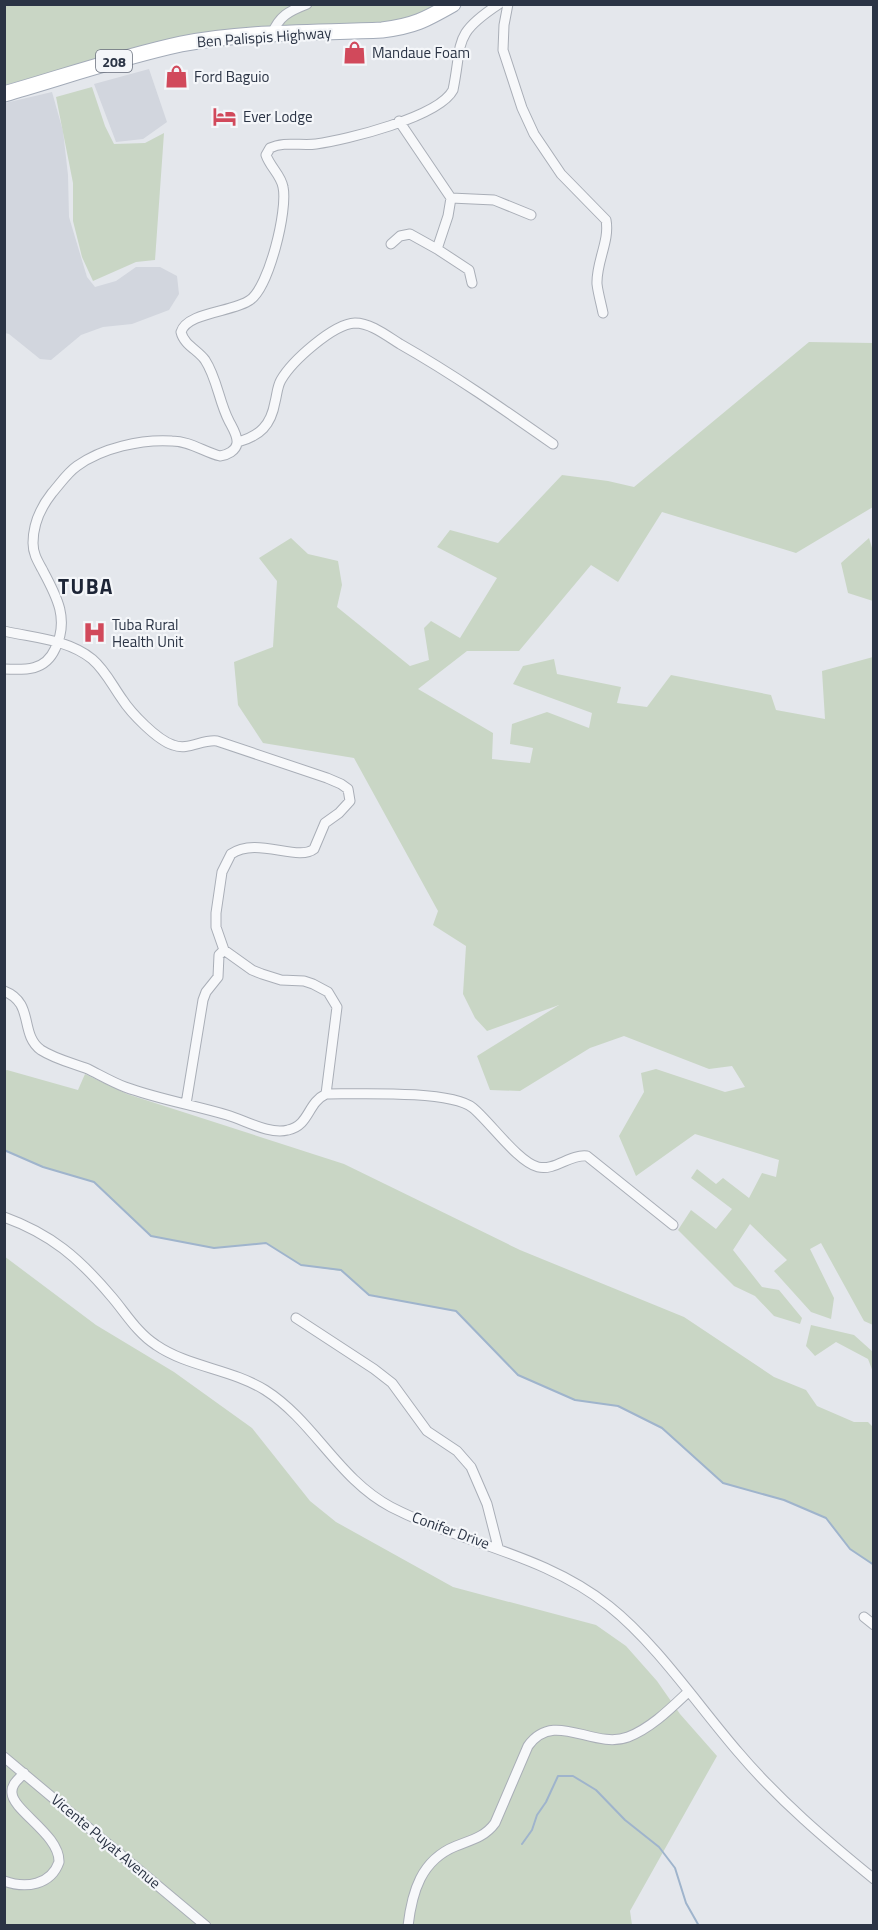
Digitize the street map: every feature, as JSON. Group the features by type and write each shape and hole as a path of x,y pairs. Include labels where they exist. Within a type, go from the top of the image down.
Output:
{"main road":[{"name":"Ben Palispis Highway","path":"4,94 182,44 226,37 406,27 419,23 453,4"}],"street":[{"path":"273,34 281,17 307,4"},
{"path":"238,442 207,364 199,353 185,341 181,332 187,323 250,300 263,283 280,231 285,199 280,178 267,159 268,151 278,145 313,144 352,138 438,105 450,95 464,33 484,14 499,4"},
{"path":"508,4 504,24 503,50 526,117 543,149 561,174 606,220 607,232 601,252 597,283 603,313"},
{"path":"399,121 451,198 448,216 437,249"},
{"path":"451,198 494,200 531,215"},
{"path":"391,244 400,236 410,234 469,270 472,283"},
{"path":"4,669 29,670 42,666 54,653 58,642 63,620 62,613 37,560 33,542 40,510 65,478 76,467 93,456 147,442 170,440 183,442 220,456 230,453 238,442 254,436 268,424 281,380 316,343 328,333 348,324 356,323 371,327 439,367 554,444"},
{"path":"4,631 58,642 94,660 111,679 125,703 168,743 182,747 209,740 218,741 327,778 348,789 350,801 325,823 311,852 298,854 276,848 244,848 235,851 227,858 222,873 216,913 216,927 224,950 252,970 281,980 304,981 328,992 337,1007 326,1094"},
{"path":"186,1104 203,1000 206,992 218,977 219,955 224,950"},
{"path":"4,991 15,995 21,1003 30,1035 42,1051 125,1087 280,1132 302,1123 308,1117 318,1098 326,1094 422,1095 471,1106 522,1158 531,1164 543,1167 578,1156 587,1156 673,1225"},
{"name":"Conifer Drive","path":"4,1217 45,1234 65,1249 112,1296 139,1331 156,1345 175,1356 263,1389 280,1401 295,1414 351,1478 369,1495 428,1523 498,1547 557,1574 582,1587 610,1607 638,1633 779,1798 873,1880"},
{"path":"296,1318 392,1383 427,1431 457,1451 471,1467 487,1504 498,1547"},
{"path":"864,1617 873,1625"},
{"path":"408,1926 411,1901 422,1874 436,1859 452,1848 482,1836 495,1824 534,1737 546,1731 563,1730 605,1739 627,1737 653,1723 688,1692"},
{"name":"Vicente Puyat Avenue","path":"4,1757 206,1926"},
{"path":"4,1881 29,1886 42,1882 51,1876 59,1862 57,1847 14,1800 12,1789 24,1773"}],"shaded area":[{"path":"149,69 167,122 143,139 116,142 94,84"},
{"path":"52,92 63,131 68,175 69,217 87,277 95,287 116,281 136,267 160,267 177,276 179,294 169,310 132,324 103,327 81,335 51,360 40,359 5,333 5,103"}],"green space":[{"path":"5,5 442,5 401,24 223,34 77,65 5,85"},
{"path":"92,87 105,126 114,144 145,143 164,133 155,260 136,262 93,281 82,257 73,221 73,183 56,97"},
{"path":"809,342 873,343 873,507 796,553 662,512 618,582 591,565 519,651 467,651 418,689 493,733 492,759 530,763 533,748 510,744 512,724 547,712 589,728 592,713 513,684 523,666 554,659 557,674 621,687 617,703 647,707 671,675 771,695 776,710 825,719 822,671 873,657 873,1325 864,1321 821,1243 810,1249 834,1298 831,1319 811,1312 774,1271 787,1260 750,1224 733,1250 762,1287 779,1290 802,1318 800,1324 774,1316 755,1296 734,1286 678,1230 691,1210 716,1229 732,1209 691,1178 697,1169 716,1184 723,1178 749,1198 762,1173 776,1177 779,1160 695,1134 636,1176 619,1136 644,1092 641,1073 656,1069 725,1092 745,1087 732,1066 709,1069 624,1036 590,1048 520,1091 490,1090 477,1056 559,1005 487,1031 475,1018 463,994 466,946 433,925 438,911 354,758 263,743 238,705 234,662 273,647 277,581 259,558 291,538 308,554 338,561 342,585 337,607 410,666 429,660 424,628 431,621 460,638 497,578 437,547 450,530 498,543 562,475 634,487"},
{"path":"869,538 873,551 873,601 848,593 841,563"},
{"path":"4,1071 78,1090 85,1074 127,1094 344,1164 520,1250 684,1317 774,1377 806,1390 817,1406 854,1422 868,1422 873,1427 873,1565 850,1549 826,1518 784,1500 723,1483 662,1428 618,1406 575,1400 518,1375 456,1311 369,1295 341,1271 301,1265 266,1243 214,1248 151,1236 94,1182 43,1167 5,1150"},
{"path":"4,1256 96,1325 174,1372 252,1428 310,1501 336,1522 453,1587 596,1625 626,1646 717,1756 630,1911 632,1925 5,1925"},
{"path":"811,1325 854,1335 873,1352 873,1372 868,1359 836,1342 815,1356 806,1346"}],"waterway":[{"path":"4,1150 43,1167 94,1182 151,1236 214,1248 266,1243 301,1265 341,1270 369,1295 456,1311 518,1375 575,1400 618,1406 662,1428 723,1483 784,1500 826,1518 850,1549 874,1565"},
{"path":"522,1844 532,1830 537,1815 558,1776 573,1776 596,1790 625,1820 659,1847 675,1868 686,1903 699,1926"}],"place":[{"name":"Mandaue Foam","path":"354,52"},
{"name":"Ford Baguio","path":"176,76"},
{"name":"Ever Lodge","path":"225,116"},
{"name":"Tuba Rural Health Unit","path":"94,633"}],"district":[{"name":"TUBA","path":"86,586"}]}
